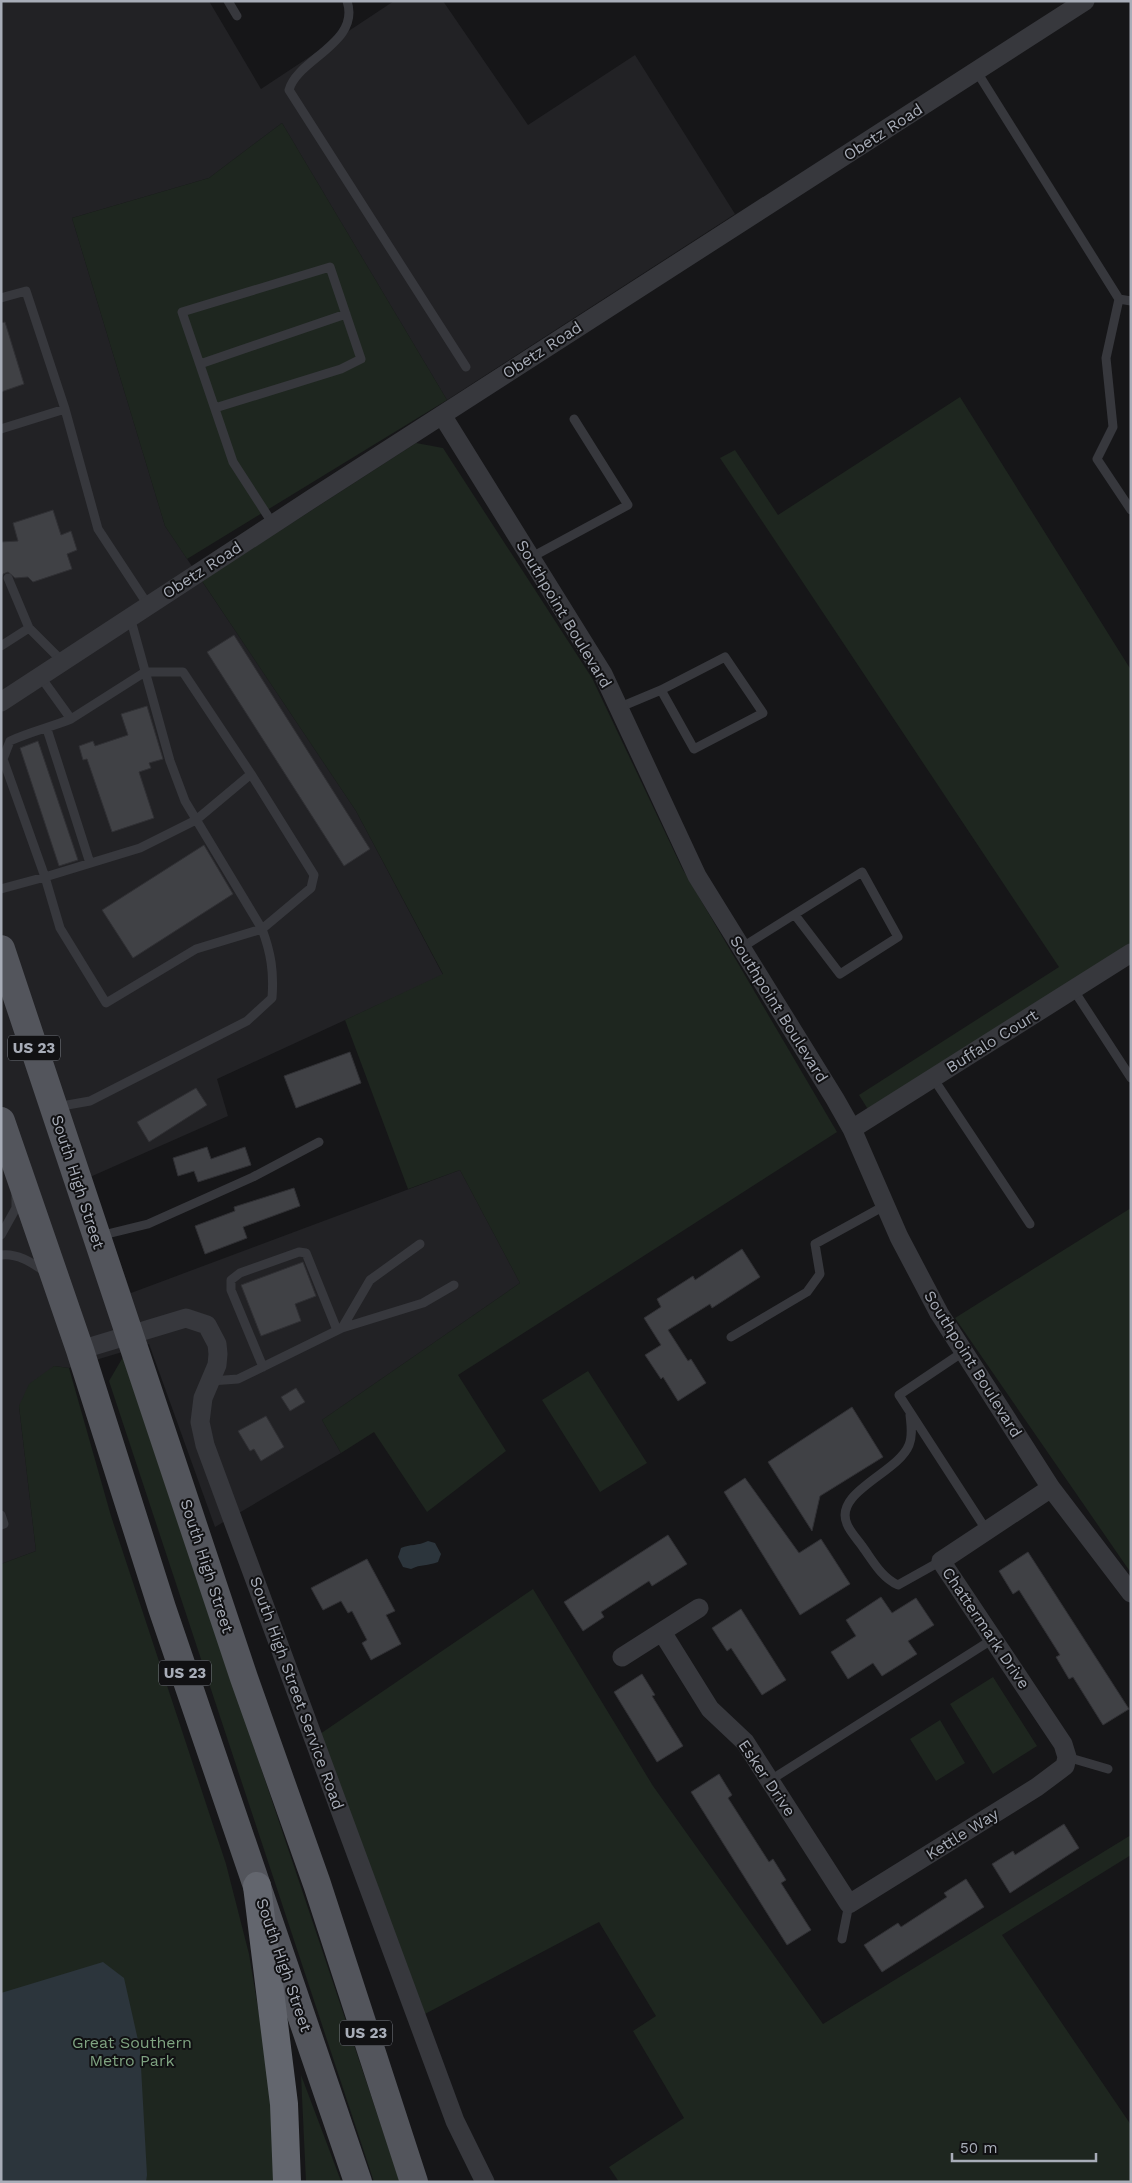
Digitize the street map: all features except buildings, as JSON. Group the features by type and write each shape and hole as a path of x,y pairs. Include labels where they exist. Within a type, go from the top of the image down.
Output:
{"highway":[{"path":"257,1886 284,2104 287,2182"}],"main road":[{"name":"South High Street","path":"1,949 241,1668 317,1884 414,2182"},
{"name":"South High Street","path":"1,1121 80,1350 162,1608 358,2182"}],"street":[{"name":"Obetz Road","path":"1,702 130,616 1085,1"},
{"name":"Southpoint Boulevard","path":"442,415 603,674 697,876 852,1129 908,1254 939,1313 1051,1488 1131,1593"},
{"name":"Buffalo Court","path":"852,1129 1131,953"},
{"name":"South High Street Service Road","path":"80,1350 186,1318 207,1325 217,1344 218,1354 203,1398 200,1422 205,1445 455,2122 485,2182"},
{"name":"Chattermark Drive","path":"1051,1488 941,1561 1063,1744 1067,1757"},
{"path":"622,1658 699,1608"},
{"name":"Esker Drive","path":"662,1632 710,1710 745,1742 849,1904"},
{"name":"Kettle Way","path":"849,1904 1037,1787 1065,1766 1067,1757"}],"lane":[{"path":"228,1 237,16"},
{"path":"347,1 349,8 345,28 330,47 292,81 289,90 466,367"},
{"path":"976,72 1119,300 1106,358 1113,427 1097,459 1131,510"},
{"path":"214,408 341,369 361,359 330,267 182,312 214,408 233,462 273,524"},
{"path":"1,298 26,291 65,409 98,530 148,605"},
{"path":"1119,300 1131,301"},
{"path":"200,364 346,314"},
{"path":"1,429 65,409"},
{"path":"530,558 628,506 574,419"},
{"path":"8,578 29,628 62,661"},
{"path":"54,1107 90,1101 247,1021 272,998 273,980 270,950 262,928 185,801 170,761 130,616"},
{"path":"1,646 29,628"},
{"path":"618,708 661,690 725,657 763,713 694,750 661,690"},
{"path":"145,672 182,672 251,774 314,875 310,888 262,928 196,949 106,1003 60,928 45,877 3,759 10,741 71,719 145,672"},
{"path":"40,676 71,719"},
{"path":"47,729 90,863"},
{"path":"1,889 140,848 196,820 251,774"},
{"path":"742,948 862,872 898,936 840,974 795,915"},
{"path":"1073,989 1131,1078"},
{"path":"933,1078 1030,1224"},
{"path":"96,1237 148,1224 253,1177 319,1142"},
{"path":"1,1235 16,1208 18,1172"},
{"path":"731,1337 807,1292 820,1274 815,1244 886,1205"},
{"path":"339,1329 370,1280 420,1244"},
{"path":"263,1367 231,1290 231,1280 240,1273 299,1252 306,1253 339,1329"},
{"path":"1,1255 10,1254 32,1262 55,1279"},
{"path":"210,1381 238,1378 339,1329 422,1303 454,1285"},
{"path":"963,1352 899,1395 910,1415 987,1531"},
{"path":"910,1415 911,1438 904,1455 853,1496 845,1509 847,1524 884,1577 898,1585 941,1561"},
{"path":"1,1515 4,1524 1,1525"},
{"path":"770,1781 993,1639"},
{"path":"1067,1757 1108,1769"},
{"path":"842,1939 849,1904"}],"shaded area":[{"path":"1,1 209,1 261,89 394,1 443,1 528,125 635,55 735,214 447,400 282,123 209,178 72,218 165,526 356,811 443,975 217,1079 228,1116 90,1177 131,1293 460,1170 520,1283 322,1420 341,1453 215,1527 149,1344 69,1368 54,1366 19,1406 36,1551 1,1564"},
{"path":"428,1541 435,1543 441,1554 438,1562 411,1569 403,1567 398,1557 401,1548"},
{"path":"103,1962 124,1978 140,2049 146,2182 1,2182 1,1993"}],"green space":[{"path":"282,123 447,400 187,559 165,526 72,218 209,178"},
{"path":"960,397 1131,670 1131,944 869,1111 859,1095 1059,967 720,458 735,450 778,515"},
{"path":"416,443 443,448 592,678 682,868 837,1132 458,1375 506,1451 427,1512 374,1432 341,1453 322,1420 520,1283 460,1170 408,1189 345,1020 443,974 356,811 202,581"},
{"path":"1131,1208 1131,1573 955,1318"},
{"path":"123,1357 400,2182 374,2182 109,1381"},
{"name":"Great Southern Metro Park","path":"54,1366 69,1368 111,1516 226,1864 249,1954 274,2104 278,2182 1,2182 1,1564 36,1551 19,1406 29,1384"},
{"path":"588,1371 647,1463 600,1492 542,1400"},
{"path":"533,1589 653,1786 823,2024 1131,1835 1131,1855 1002,1935 1131,2125 1131,2182 619,2182 609,2167 684,2118 633,2031 656,2016 599,1922 423,2015 320,1734"},
{"path":"993,1677 1037,1746 993,1774 950,1704"},
{"path":"940,1720 965,1763 936,1781 910,1739"},
{"path":"301,2075 341,2181 341,2182 306,2182"}]}
